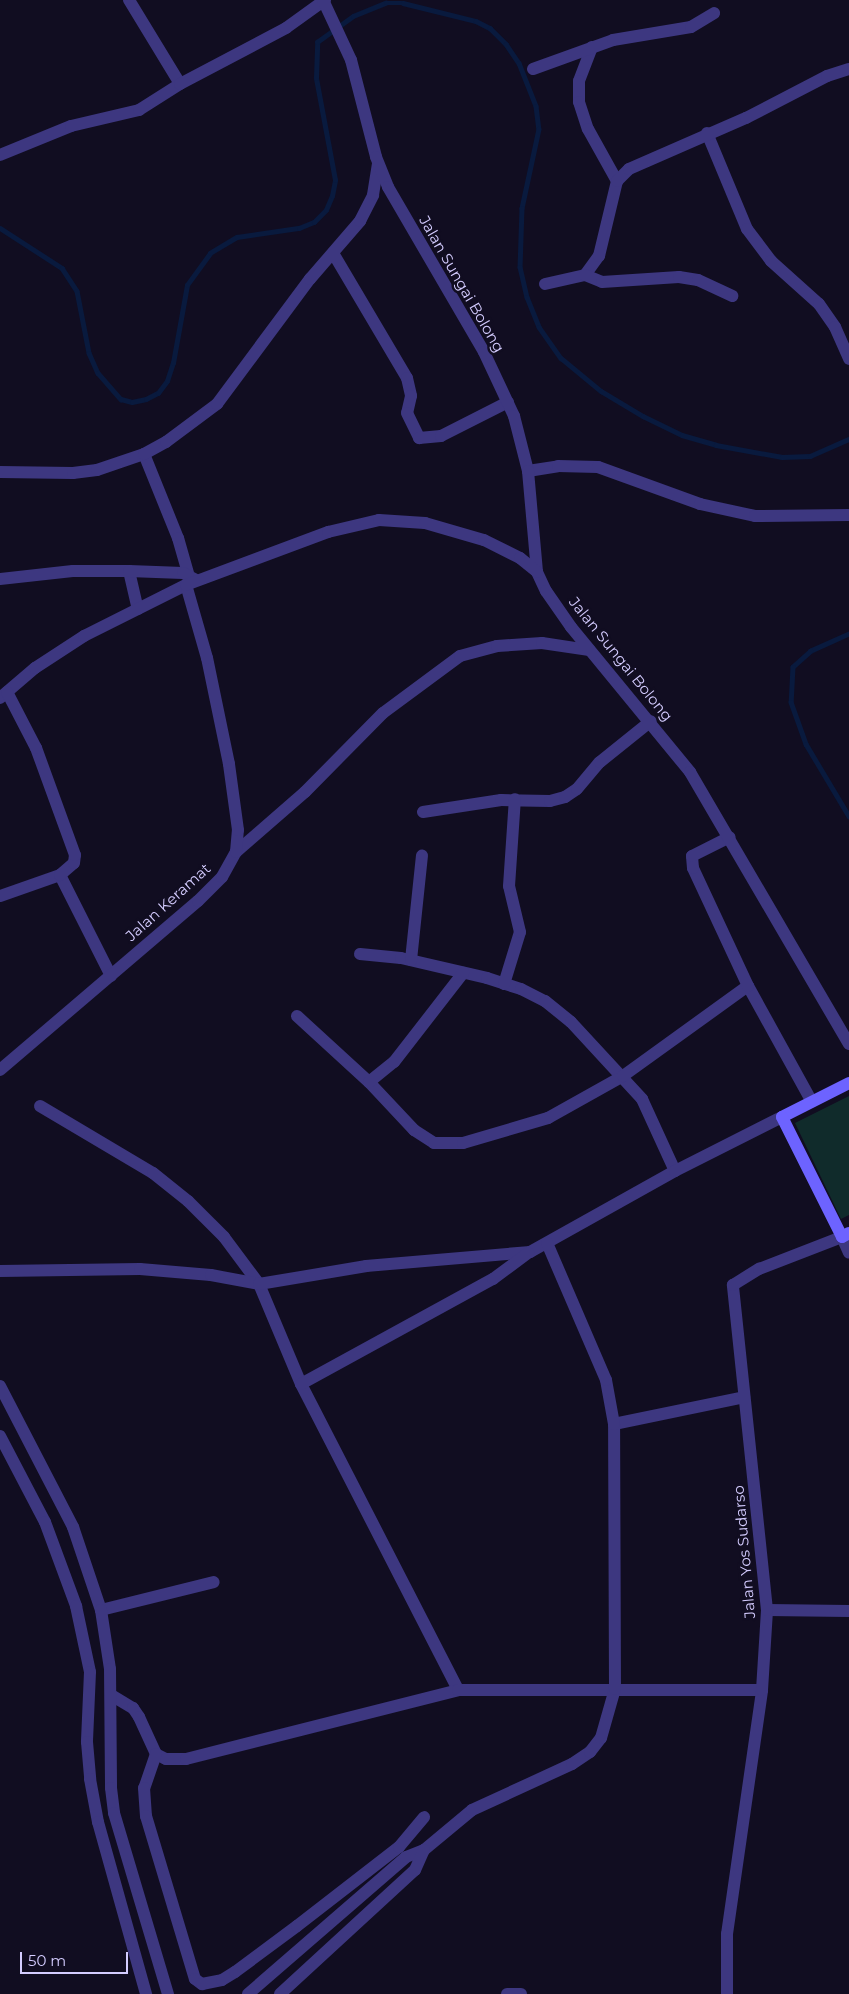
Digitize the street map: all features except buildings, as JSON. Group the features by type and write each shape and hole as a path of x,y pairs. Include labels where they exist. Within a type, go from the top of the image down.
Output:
{"main road":[{"path":"845,1235 782,1117 849,1083"}],"street":[{"path":"129,0 180,84"},
{"path":"0,155 79,123 140,110 180,84 286,28 324,0"},
{"name":"Jalan Sungai Bolong","path":"324,0 345,45 378,164 400,208 484,352 519,430 528,471 537,572 556,605 589,650 651,722 690,772 730,837 847,1041 849,1053"},
{"path":"533,69 592,47 651,32 691,27 714,13"},
{"path":"592,47 579,81 579,102 588,129 617,180"},
{"path":"585,275 599,256 617,180 637,165 707,133 746,118 827,76 849,69"},
{"path":"707,133 747,229 771,261 819,304 835,327 849,359"},
{"path":"0,472 81,472 144,454 180,433 227,395 310,279 355,228 367,209 378,164"},
{"path":"332,253 406,378 411,396 407,413 419,438 441,436 508,402"},
{"path":"545,284 585,275 602,282 679,276 704,283 733,296"},
{"name":"Jalan Keramat","path":"0,1070 204,895 222,877 236,852 238,830 229,764 190,580 178,538 144,454"},
{"path":"528,471 558,466 598,466 700,504 755,516 849,515"},
{"path":"0,896 60,875 74,863 72,841 36,748 4,695 64,648 190,580 328,532 379,520 425,523 484,540 520,558 537,572"},
{"path":"0,579 72,571 129,571 190,580"},
{"path":"129,571 138,609"},
{"path":"236,852 304,792 389,707 460,656 497,646 542,644 589,650"},
{"path":"423,812 515,799 550,801 565,797 577,789 600,762 651,722"},
{"path":"504,984 520,932 509,886 514,841 515,799"},
{"path":"730,837 692,856 693,868 748,986 812,1102"},
{"path":"411,960 422,856"},
{"path":"60,875 111,976"},
{"path":"360,954 411,960 463,973 504,984 546,1001 571,1022 623,1076 642,1099 675,1170"},
{"path":"369,1082 394,1062 463,973"},
{"path":"297,1016 369,1082 422,1137 446,1145 472,1141 548,1118 623,1076 748,986"},
{"path":"40,1106 152,1173 174,1190 208,1219 259,1284 301,1384 458,1690"},
{"path":"301,1384 493,1280 530,1252 675,1170 782,1117"},
{"path":"845,1235 849,1253"},
{"name":"Jalan Yos Sudarso","path":"727,1994 727,1934 762,1690 767,1610 733,1285 759,1269 845,1235"},
{"path":"248,1994 406,1857 424,1850 472,1810 572,1764 590,1752 601,1738 615,1689 614,1424 606,1380 547,1243"},
{"path":"0,1271 173,1270 259,1284 366,1266 530,1252"},
{"path":"0,1386 74,1527 101,1610 110,1669 111,1788 114,1813 168,1994"},
{"path":"614,1424 744,1397"},
{"path":"0,1436 65,1568 90,1672 87,1742 90,1779 98,1822 146,1994"},
{"path":"26,1486 46,1475"},
{"path":"101,1610 214,1582"},
{"path":"767,1610 849,1610"},
{"path":"90,1672 110,1669"},
{"path":"111,1695 139,1717 156,1754 166,1759 186,1759 458,1690 762,1690"},
{"path":"156,1754 144,1788 146,1816 195,1979 202,1984 222,1980 282,1938 399,1847 424,1816"},
{"path":"280,1994 415,1870 424,1850"},
{"path":"507,1994 521,1994"}],"green space":[{"path":"849,1096 849,1215 841,1219 795,1123"}],"waterway":[{"path":"0,228 62,268 77,291 89,353 98,373 121,399 132,402 146,399 158,393 167,381 173,363 187,285 210,253 237,237 299,228 314,222 326,210 332,196 335,180 316,78 317,42 353,16 386,3 403,3 476,21 490,28 506,44 519,63 536,106 539,129 522,208 520,267 527,297 539,327 561,358 601,391 643,416 682,435 716,445 782,457 810,456 849,439"},
{"path":"849,634 811,651 793,667 791,702 806,744 849,816"}]}
